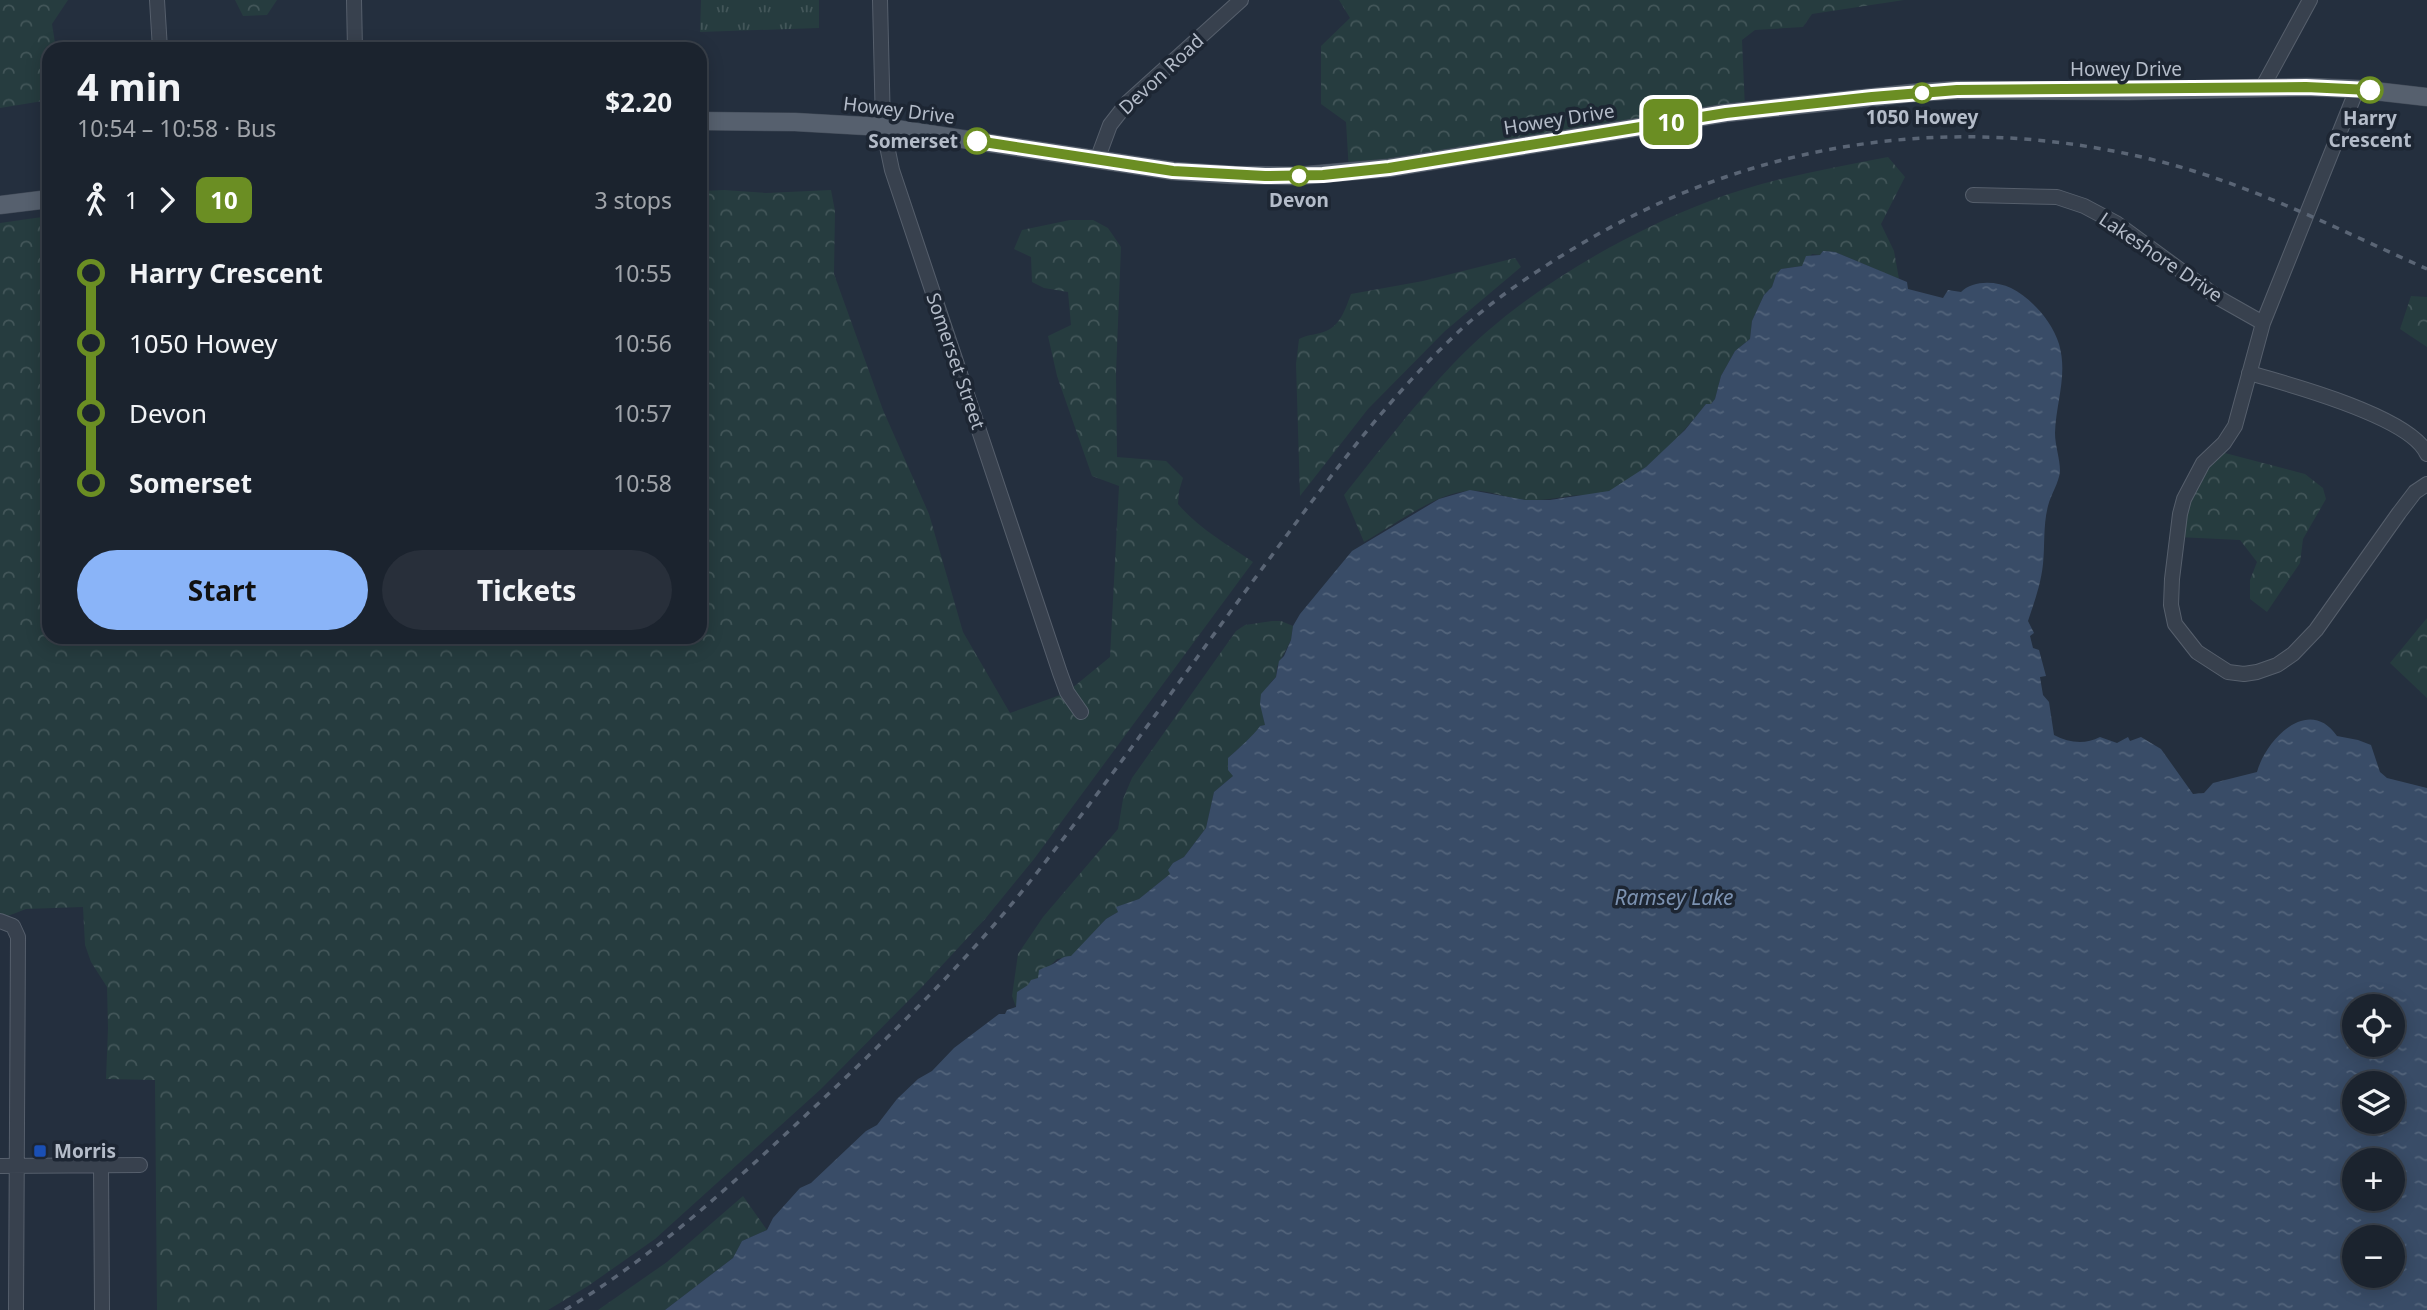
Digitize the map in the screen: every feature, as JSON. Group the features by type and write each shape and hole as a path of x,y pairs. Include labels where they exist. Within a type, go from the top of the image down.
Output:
{"main road":[{"name":"Howey Drive","path":"707,121 805,122 883,127 1097,160 1204,173 1265,176 1323,175 1389,168 1726,113 1957,90 2357,89 2427,97"},
{"path":"0,205 42,200"}],"street":[{"path":"157,0 160,42"},
{"path":"354,0 355,42"},
{"name":"Somerset Street","path":"880,0 883,127 892,170 1060,673 1067,692 1081,712"},
{"name":"Devon Road","path":"1097,160 1110,125 1128,102 1241,0"},
{"path":"2262,88 2310,0"},
{"path":"2357,89 2263,323 2235,426 2224,443 2203,463 2189,486 2180,514 2177,536 2171,605 2175,624 2197,652 2228,672 2244,674 2277,665 2316,630 2415,492 2427,484"},
{"name":"Lakeshore Drive","path":"1973,195 2057,197 2084,206 2116,223 2217,297 2263,323"},
{"path":"2249,373 2373,415 2417,439 2427,454"},
{"path":"7,923 18,937 16,1310"},
{"path":"101,1165 102,1310"},
{"path":"0,1166 141,1165"}],"green space":[{"path":"0,0 68,0 52,24 55,42 42,42 42,101 0,108"},
{"path":"235,0 277,0 267,15 243,16"},
{"path":"701,0 819,0 819,28 700,32"},
{"path":"1339,0 1904,0 1812,14 1803,27 1755,30 1742,40 1745,109 1349,172 1346,122 1321,104 1321,46 1350,18"},
{"path":"1888,157 1905,177 1881,224 1894,251 1899,279 1835,252 1812,254 1802,266 1781,269 1772,287 1764,295 1752,321 1750,339 1735,351 1721,376 1715,399 1711,404 1706,404 1674,441 1638,473 1611,490 1596,494 1533,500 1483,491 1456,493 1429,503 1364,542 1344,495 1453,364 1508,314 1539,291 1605,250 1707,202 1774,181"},
{"path":"831,190 835,211 834,274 883,410 929,514 963,632 1010,713 1066,693 1110,657 1119,486 1092,476 1057,376 1048,336 1071,325 1068,292 1044,288 1032,282 1031,257 1014,249 1022,230 1070,220 1093,220 1108,228 1121,247 1116,373 1117,457 1166,461 1183,478 1178,504 1204,529 1253,562 1034,859 985,919 821,1089 655,1239 588,1286 548,1310 157,1310 155,1080 106,1079 107,987 91,962 85,945 83,907 26,909 0,919 0,223 42,217 42,644 707,644 707,191 766,193"},
{"path":"1515,258 1521,267 1445,331 1368,409 1300,496 1296,364 1299,339 1336,325 1351,294 1423,281"},
{"path":"2411,296 2427,297 2427,347 2400,329"},
{"path":"2221,452 2305,474 2323,488 2326,499 2303,539 2300,563 2267,612 2250,599 2250,580 2257,562 2240,540 2178,537 2191,487"},
{"path":"2427,618 2427,698 2390,663"},
{"path":"1272,621 1293,626 1291,640 1277,667 1276,677 1264,694 1262,705 1265,725 1260,726 1228,758 1233,776 1214,792 1206,828 1184,857 1173,863 1170,874 1139,899 1117,907 1118,912 1106,919 1072,956 1057,959 1038,978 1016,1007 1012,996 1018,954 1043,917 1118,829 1123,799 1132,778 1236,631 1245,625"},
{"path":"743,1196 767,1230 742,1241 733,1258 665,1310 598,1310 667,1262"}],"water":[{"name":"Ramsey Lake","path":"1823,251 1835,252 1907,282 1908,289 1943,298 1948,290 1961,292 1972,285 1992,283 2005,286 2019,292 2033,304 2056,335 2062,367 2055,433 2060,471 2046,513 2042,571 2028,621 2034,633 2030,636 2033,648 2039,650 2046,676 2040,677 2043,695 2049,702 2054,735 2077,742 2100,737 2117,743 2128,737 2130,741 2141,737 2161,749 2193,794 2204,793 2213,783 2257,772 2269,747 2279,735 2290,726 2314,720 2326,724 2337,736 2371,745 2380,772 2387,778 2427,788 2427,1310 665,1310 733,1258 742,1241 767,1230 773,1218 800,1188 811,1183 866,1131 877,1125 897,1099 918,1079 932,1071 954,1048 999,1014 1005,1014 1007,1010 1016,1007 1017,992 1031,980 1038,978 1039,970 1063,957 1071,956 1106,919 1118,912 1116,907 1139,899 1170,874 1168,870 1173,863 1184,857 1206,828 1214,792 1233,776 1228,770 1228,758 1260,726 1265,725 1260,704 1261,694 1276,677 1279,661 1291,640 1293,626 1352,551 1439,499 1470,490 1525,500 1550,500 1609,491 1646,467 1685,430 1706,404 1711,404 1715,399 1721,376 1735,351 1750,339 1752,321 1776,275 1781,269 1802,266 1806,256 1820,255"}],"railway":[{"path":"565,1310 635,1263 699,1212 877,1048 955,968 1004,913 1059,844 1312,501 1402,390 1481,312 1576,247 1643,211 1712,182 1782,160 1854,145 1927,138 2001,138 2075,145 2150,159 2222,180 2427,269"}],"bus line":[{"name":"10","path":"977,141 1173,171 1297,176 1389,168 1726,113 1912,93 1957,90 2306,87 2370,90"}],"place":[{"name":"Harry Crescent","path":"2370,90"},
{"name":"1050 Howey","path":"1922,93"},
{"name":"Somerset","path":"977,141"},
{"name":"Devon","path":"1299,176"},
{"name":"Morris","path":"40,1151"}]}
